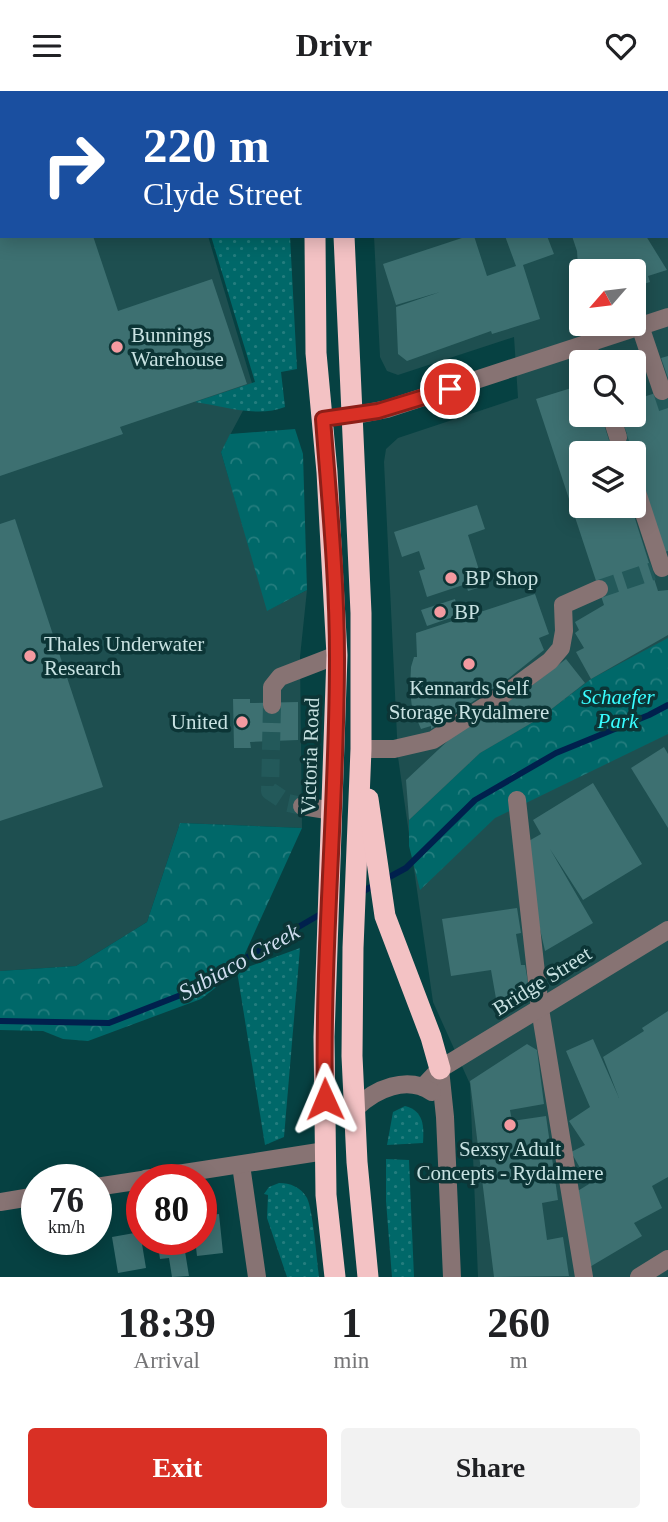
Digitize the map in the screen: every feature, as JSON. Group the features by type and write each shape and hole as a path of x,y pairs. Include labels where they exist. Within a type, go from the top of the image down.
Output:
{"highway":[{"name":"Victoria Road","path":"315,238 316,343 337,655 326,964 325,1151 326,1195 335,1277"},
{"path":"344,238 361,613 362,749 353,948 352,1056 357,1162 368,1277"},
{"path":"323,419 351,416"},
{"path":"362,749 388,926 431,1037 440,1069"}],"street":[{"path":"646,324 668,317"},
{"path":"351,416 378,411 611,336"},
{"path":"643,336 662,391"},
{"path":"587,344 589,350"},
{"path":"615,427 618,437"},
{"path":"645,518 661,568"},
{"path":"362,749 394,749 433,740 516,686 550,661 561,648 564,631 563,605 599,589"},
{"path":"272,705 272,687 280,677 337,655"},
{"path":"517,800 540,1009 584,1277"},
{"path":"302,806 333,811"},
{"name":"Bridge Street","path":"423,1087 440,1069 668,930"},
{"path":"440,1069 445,1108 452,1277"},
{"path":"356,1108 366,1098 388,1086 423,1087 435,1095 445,1108"},
{"path":"217,1168 325,1151"},
{"path":"241,1164 257,1277"},
{"path":"0,1202 21,1199"},
{"path":"639,1277 668,1259"}],"shaded area":[{"path":"0,238 209,238 254,390 221,452 268,610 307,590 300,657 302,828 180,823 147,922 76,966 0,971"},
{"path":"374,238 668,238 668,1277 478,1277 470,1084 433,1002 398,757 384,462 386,449 398,438 518,398 514,337 398,375 387,371 380,357"}],"green space":[{"path":"212,238 290,238 297,369 281,372 285,407 252,411 195,402 255,382"},
{"path":"295,429 303,454 307,590 267,611 221,452 230,434"},
{"name":"Schaefer Park","path":"668,638 668,734 495,818 420,890 409,846 409,820 480,753 540,718 591,679"},
{"path":"180,823 302,828 237,971 201,999 88,1041 63,1039 43,1031 0,1030 0,971 76,966 147,922"},
{"path":"300,948 284,1137 265,1145 237,971"},
{"path":"405,1106 416,1111 422,1120 423,1143 387,1145 393,1112"},
{"path":"386,1159 409,1160 414,1277 392,1277 386,1201"},
{"path":"279,1183 295,1186 307,1198 319,1277 287,1277 267,1218 268,1195 264,1194 269,1187"}],"building":[{"name":"Bunnings Warehouse","path":"0,238 94,238 118,311 212,279 247,384 120,427 123,434 0,476"},
{"path":"462,238 475,238 487,276 516,266 506,238 548,238 554,254 523,265 540,319 492,334 491,331 407,361 398,354 396,307 440,292 396,305 383,264"},
{"path":"573,238 647,238 667,270 648,276 650,282 646,283 646,259 577,259"},
{"path":"668,356 668,378 661,358"},
{"path":"569,389 569,427 605,427 609,440 627,434 624,427 646,427 646,396 668,389 668,551 665,552 646,493 646,441 569,441 569,499 536,399"},
{"name":"BP","path":"477,505 485,529 468,535 484,586 468,591 466,584 427,597 419,571 425,569 419,551 402,557 394,532"},
{"path":"575,518 635,518 658,591 668,590 668,635 591,679 576,652 584,648 575,633 579,630 575,622 604,605"},
{"name":"Thales Underwater Research","path":"15,519 103,787 0,821 0,524"},
{"name":"Kennards Self Storage Rydalmere","path":"535,594 549,634 539,638 544,650 509,678 431,729 431,726 421,729 412,708 410,689 411,667 414,657 417,657 416,633"},
{"name":"BP","path":"455,599 459,615 427,626 421,610"},
{"name":"Kennards Self Storage Rydalmere","path":"566,659 585,683 540,718 480,753 409,820 406,780 454,735 522,693"},
{"path":"233,699 250,699 250,703 298,702 298,740 250,742 251,748 234,748"},
{"path":"664,747 668,754 668,828 631,768"},
{"path":"593,783 642,864 583,900 550,849 593,923 545,951 534,903 527,842 541,834 533,820"},
{"path":"517,908 521,933 516,934 521,965 525,965 529,988 498,1010 491,970 451,976 442,919"},
{"path":"668,1011 668,1177 652,1186 662,1208 634,1223 642,1236 588,1268 576,1192 589,1184 571,1152 585,1145 569,1121 590,1107 566,1051 593,1039 619,1098 603,1057 644,1031 642,1028"},
{"path":"527,1044 537,1050 544,1104 510,1110 512,1121 546,1116 558,1200 542,1203 547,1240 563,1237 569,1276 494,1277 470,1081"},
{"path":"217,1214 223,1253 217,1254"},
{"path":"126,1234 126,1255 144,1255 146,1268 118,1273 112,1237"},
{"path":"159,1255 186,1255 189,1276 172,1277 169,1258 160,1259"}],"waterway":[{"name":"Subiaco Creek","path":"358,894 406,868 475,800 556,753 668,705"},
{"name":"Subiaco Creek","path":"0,1021 109,1023 186,993 324,912"}],"tunnel":[{"path":"662,391 668,409"},
{"path":"618,437 620,441"},
{"path":"599,589 653,571"},
{"path":"272,705 270,791 288,803 302,806"}],"place":[{"name":"Bunnings Warehouse","path":"117,347"},
{"name":"BP Shop","path":"451,578"},
{"name":"BP","path":"440,612"},
{"name":"Thales Underwater Research","path":"30,656"},
{"name":"Kennards Self Storage Rydalmere","path":"469,664"},
{"name":"United","path":"242,722"},
{"name":"Sexsy Adult Concepts - Rydalmere","path":"510,1125"}],"route":[{"path":"325,1099 325,988 337,655 323,419 378,411 450,389"}]}
